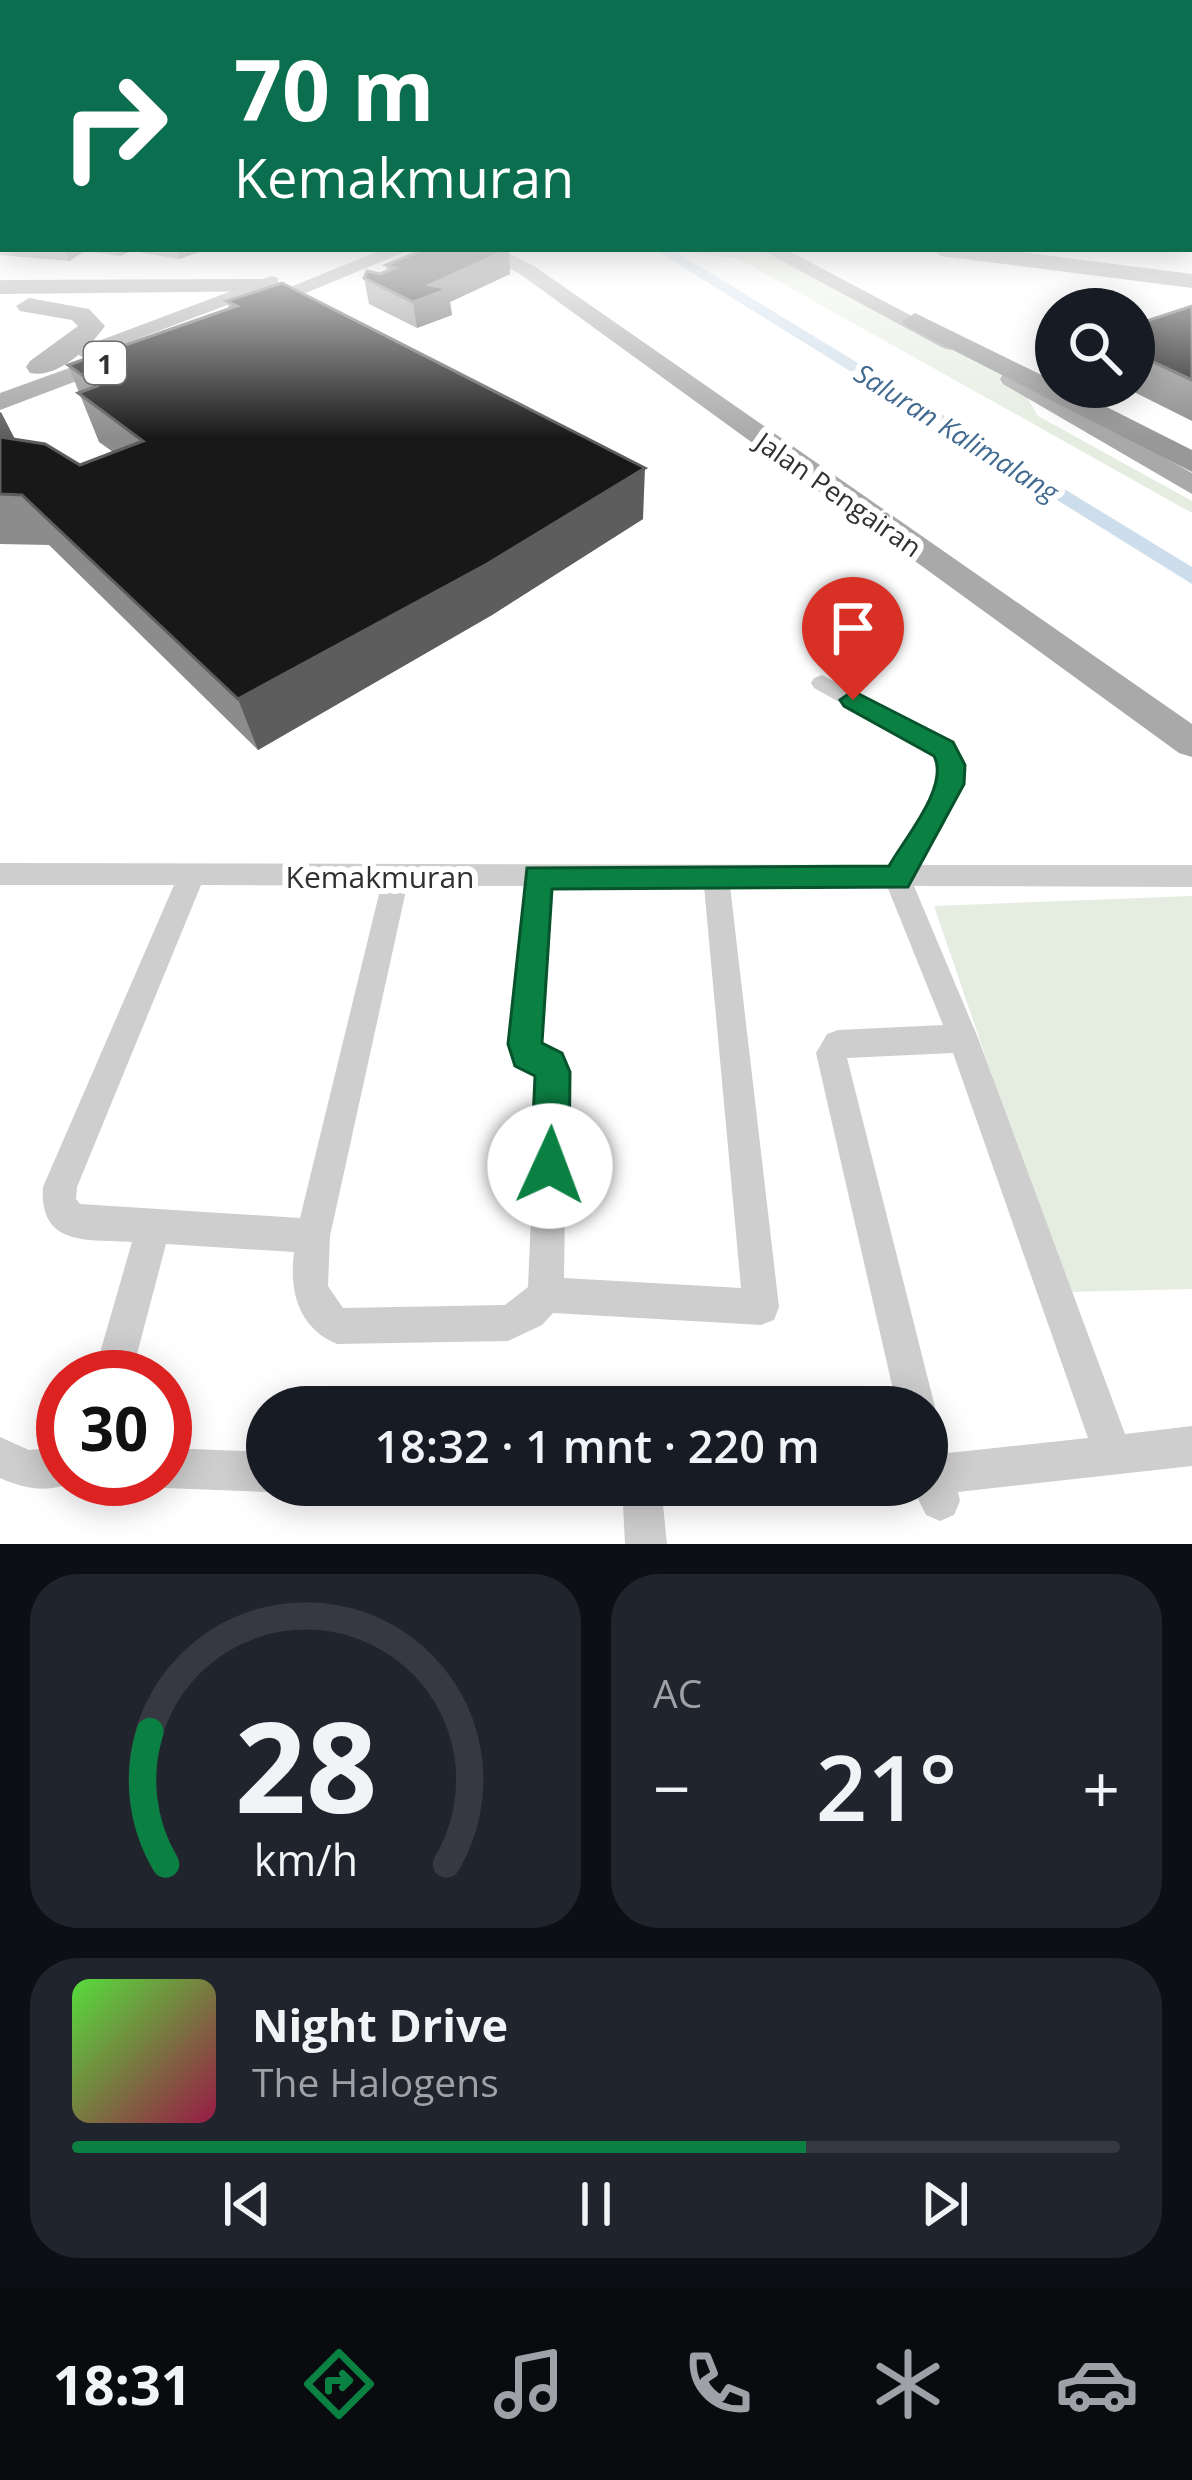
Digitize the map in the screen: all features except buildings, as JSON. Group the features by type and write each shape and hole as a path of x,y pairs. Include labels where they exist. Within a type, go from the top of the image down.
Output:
{"highway":[{"path":"1,301 39,294"},
{"path":"81,294 199,318"},
{"name":"1","path":"0,402 245,294"},
{"name":"1","path":"0,381 269,294"},
{"path":"1,301 80,314 92,326 40,368"},
{"path":"915,321 1192,463"}],"main road":[{"name":"Jalan Pengairan","path":"561,294 1192,743"},
{"path":"588,294 1034,610 1131,698"},
{"path":"861,294 1192,480"}],"street":[{"path":"822,683 944,749 952,765 950,784 897,878 963,1038 1114,1456"},
{"path":"191,875 58,1196 64,1216 72,1221 313,1236"},
{"name":"Kemakmuran","path":"3,881 191,875 1192,876"},
{"path":"396,876 313,1236 308,1286 317,1312 337,1326 508,1323 529,1312 546,1295 552,1072 550,1065 527,1054 525,1044 538,877"},
{"path":"546,1295 761,1306 716,877"},
{"path":"911,1386 831,1053 838,1044 963,1038"},
{"path":"119,1350 153,1226"},
{"path":"948,1473 1192,1446"},
{"path":"0,1457 36,1469"},
{"path":"192,1469 246,1471"},
{"path":"643,1506 646,1544"}],"shaded area":[{"path":"801,294 854,294 1018,382 1038,416 1192,501 1192,513"},
{"path":"1192,896 1192,1289 1066,1292 934,906"}],"waterway":[{"name":"Saluran Kalimalang","path":"734,294 1192,577"}],"route":[{"path":"550,1166 552,1072 550,1065 527,1054 525,1044 538,877 897,878 950,784 952,765 944,749 853,700"}]}
